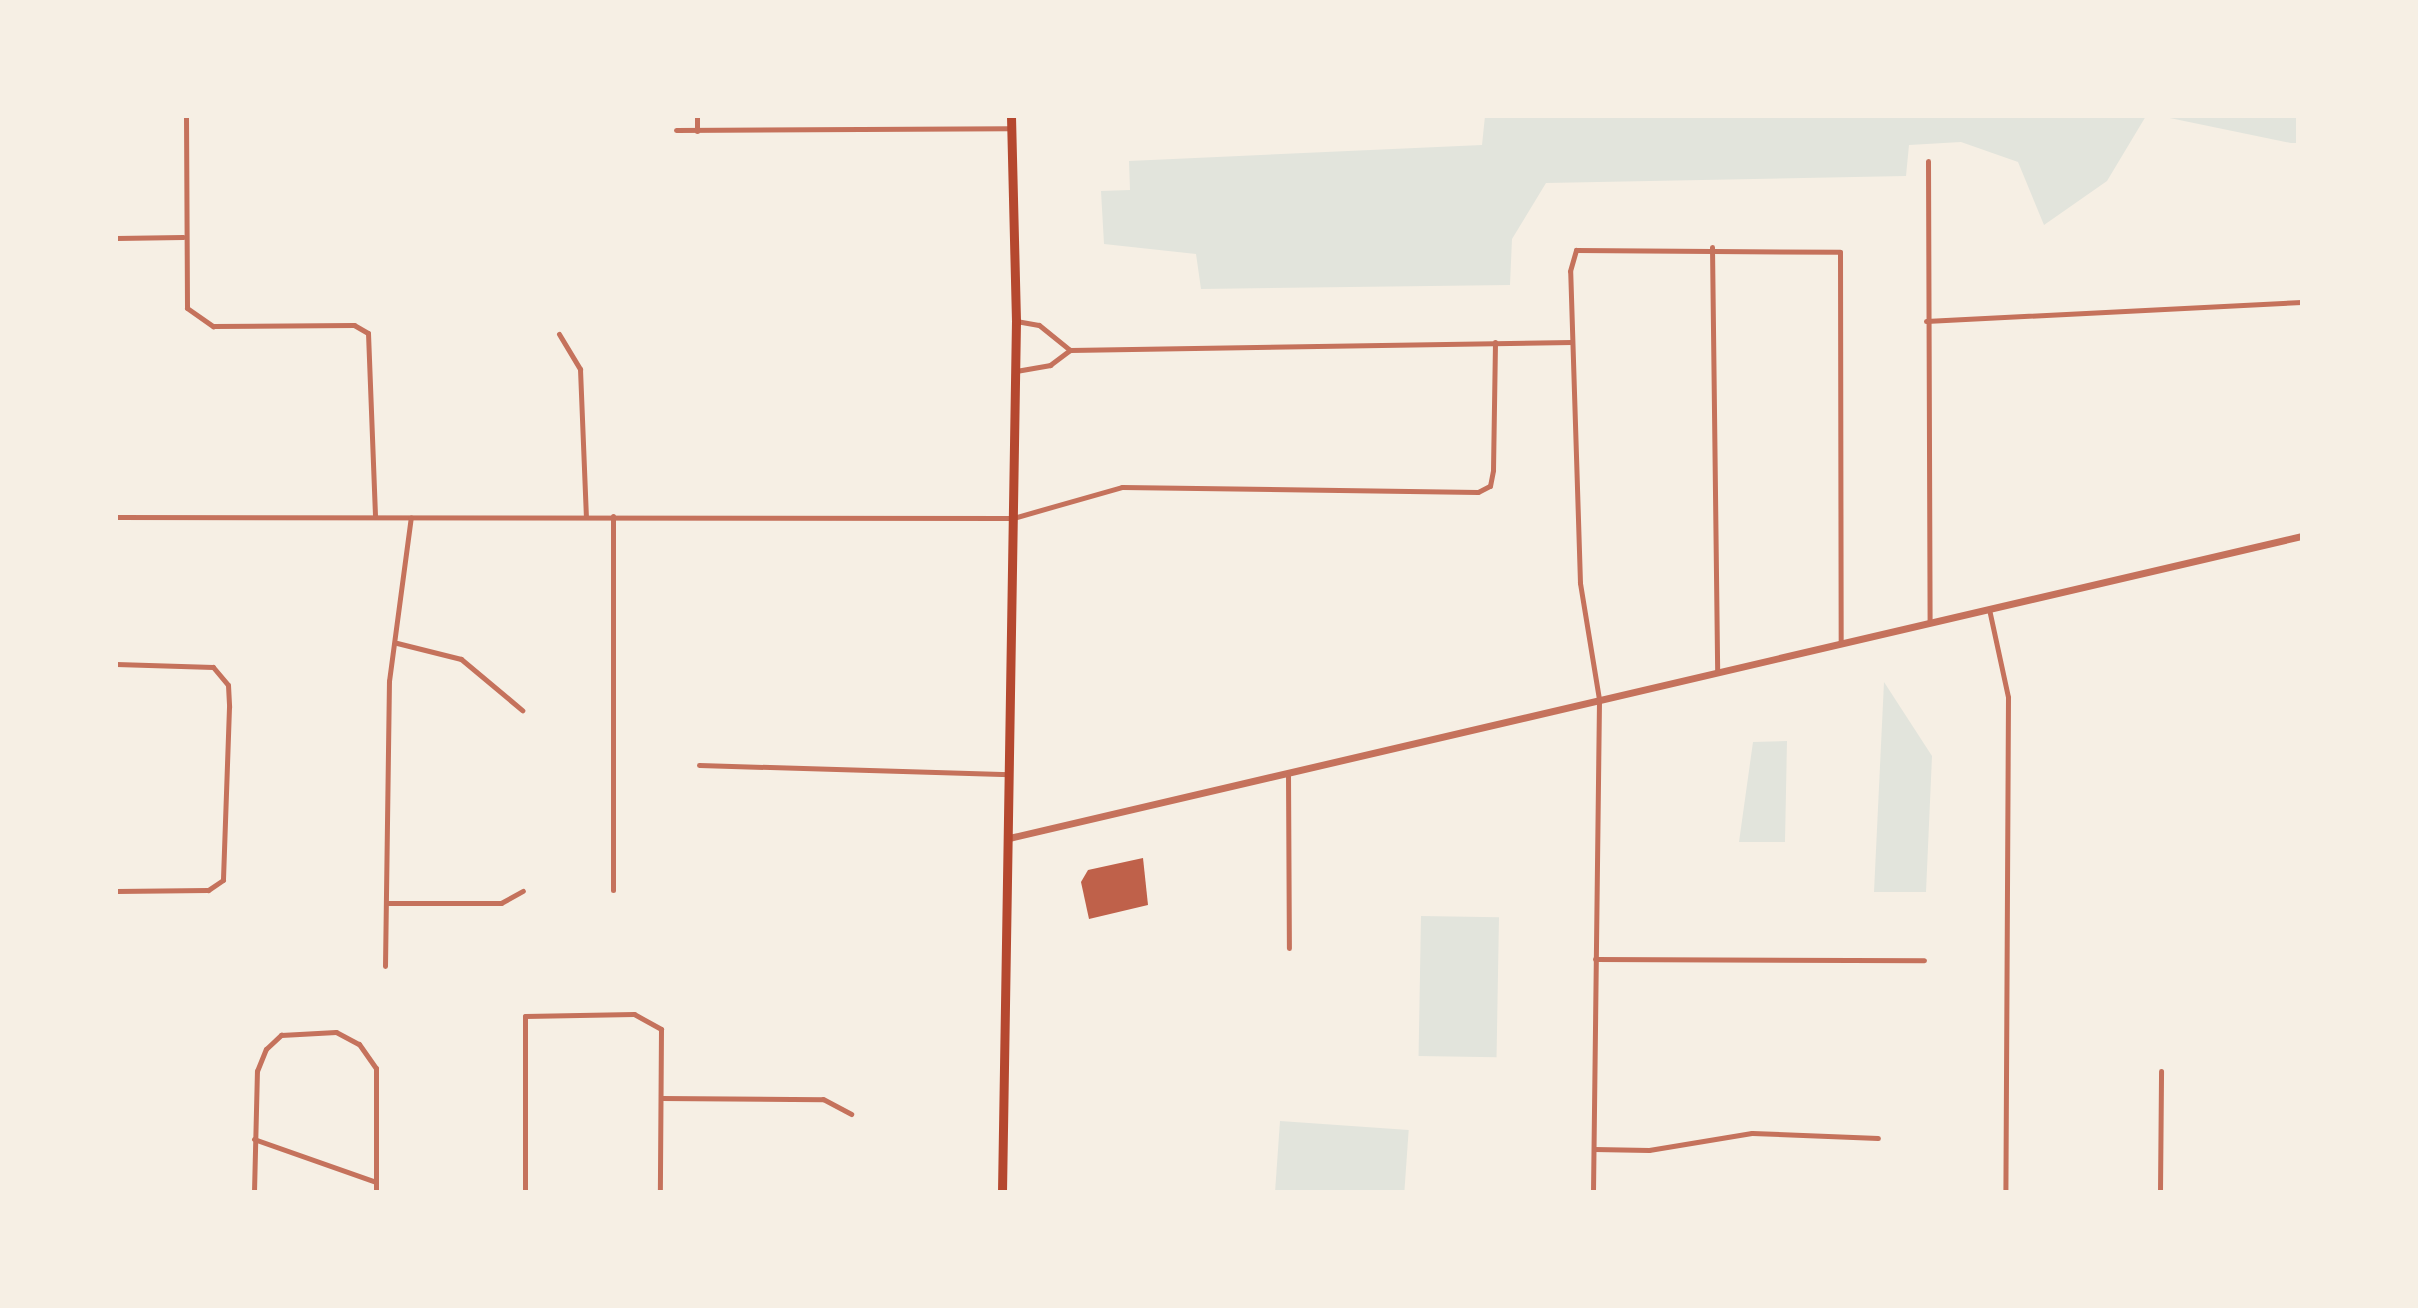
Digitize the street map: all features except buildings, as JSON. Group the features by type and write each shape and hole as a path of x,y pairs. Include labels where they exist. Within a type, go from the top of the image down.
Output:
{"highway":[{"path":"1002,1192 1016,321 1011,116"}],"street":[{"path":"186,116 183,299 194,319 213,326 354,325 368,333 375,517"},
{"path":"697,116 697,131"},
{"path":"676,130 1011,128"},
{"path":"1928,161 1926,321 1930,621"},
{"path":"116,238 183,237"},
{"path":"1712,247 1717,670"},
{"path":"1593,1192 1599,699 1580,583 1571,255 1585,248 1712,247 1834,250 1842,261 1841,642"},
{"path":"1926,321 2302,302"},
{"path":"1016,321 1039,325 1070,350"},
{"path":"559,334 580,369 586,516"},
{"path":"116,517 1013,518 1122,487 1485,490 1493,470 1495,342"},
{"path":"1013,371 1038,369 1070,350 1572,342"},
{"path":"613,516 613,890"},
{"path":"385,966 388,903 386,730 411,517"},
{"path":"1009,838 1717,670 2302,536"},
{"path":"1989,608 2008,697 2005,1192"},
{"path":"397,643 461,659 522,710"},
{"path":"116,664 213,667 228,685 229,738 223,880 208,890 116,891"},
{"path":"699,765 1011,774"},
{"path":"1288,773 1289,948"},
{"path":"388,903 501,903 523,891"},
{"path":"1595,959 1924,960"},
{"path":"525,1192 525,1016 634,1014 657,1022 661,1098 660,1192"},
{"path":"254,1192 257,1071 266,1049 281,1035 336,1032 359,1044 376,1068 376,1192"},
{"path":"2160,1192 2161,1071"},
{"path":"661,1098 823,1099 851,1114"},
{"path":"1594,1149 1649,1150 1752,1133 1878,1138"},
{"path":"254,1139 376,1182"}],"shaded area":[{"path":"1485,116 2146,116 2107,181 2044,225 2018,162 1961,142 1909,145 1906,176 1546,183 1512,239 1510,285 1201,289 1196,254 1104,244 1101,191 1130,190 1129,161 1482,145"},
{"path":"2160,116 2296,116 2296,143 2291,143"},
{"path":"1884,682 1932,756 1926,892 1874,892"},
{"path":"1787,741 1785,842 1739,842 1753,742"},
{"path":"1421,916 1499,917 1497,1057 1419,1056"},
{"path":"1280,1121 1409,1130 1404,1192 1275,1192"}]}
